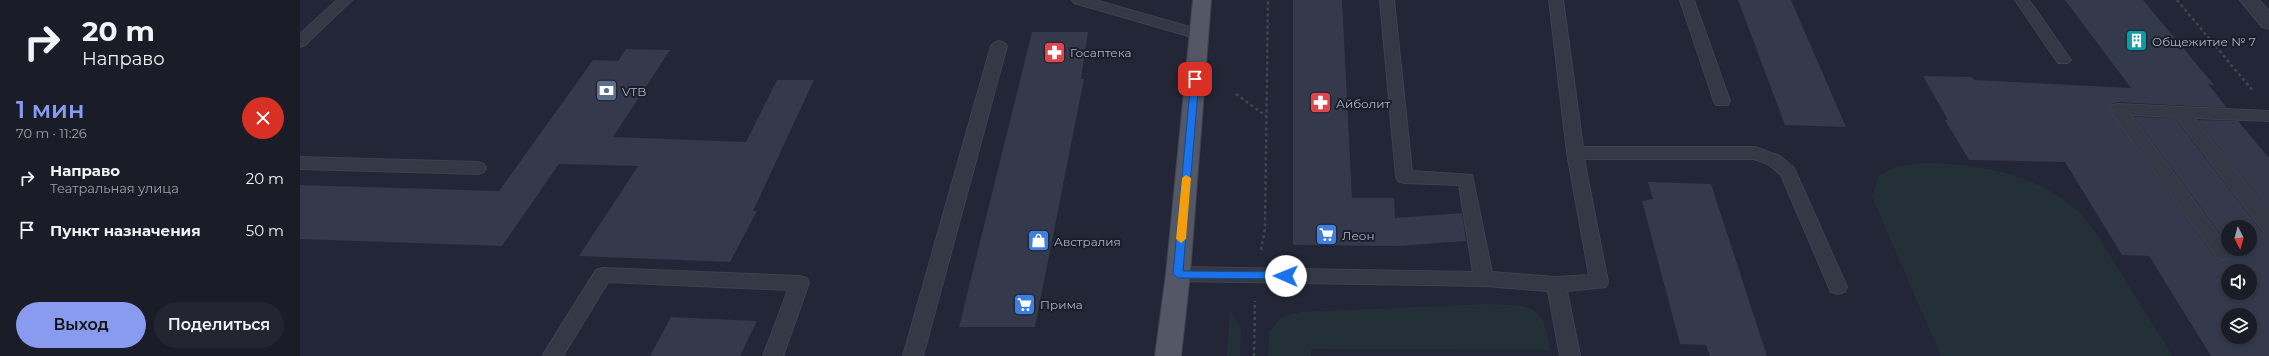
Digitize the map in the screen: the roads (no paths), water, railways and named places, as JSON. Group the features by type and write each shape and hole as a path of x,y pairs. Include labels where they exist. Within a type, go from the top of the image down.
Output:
{"main road":[{"path":"1168,356 1178,274 1202,0"}],"street":[{"path":"2249,0 2269,23"}],"lane":[{"path":"300,42 345,0"},
{"path":"1079,0 1199,34"},
{"path":"1387,0 1404,177 1466,179 1484,279"},
{"path":"1178,274 1484,279 1556,284 1599,282 1575,153 1556,0"},
{"path":"1687,0 1722,101"},
{"path":"2022,0 2063,60"},
{"path":"913,356 999,46"},
{"path":"2221,250 2118,110 2269,116"},
{"path":"2181,112 2269,226"},
{"path":"1575,153 1755,153 1774,160 1788,172 1838,287"},
{"path":"300,164 478,168"},
{"path":"552,356 603,275 800,283 773,356"},
{"path":"1556,284 1570,356"}],"place":[{"name":"Общежитие № 7","path":"2137,41"},
{"name":"Госаптека","path":"1054,52"},
{"name":"VTB","path":"607,91"},
{"name":"Айболит","path":"1320,103"},
{"name":"Леон","path":"1326,235"},
{"name":"Австралия","path":"1039,241"},
{"name":"Прима","path":"1025,304"}]}
